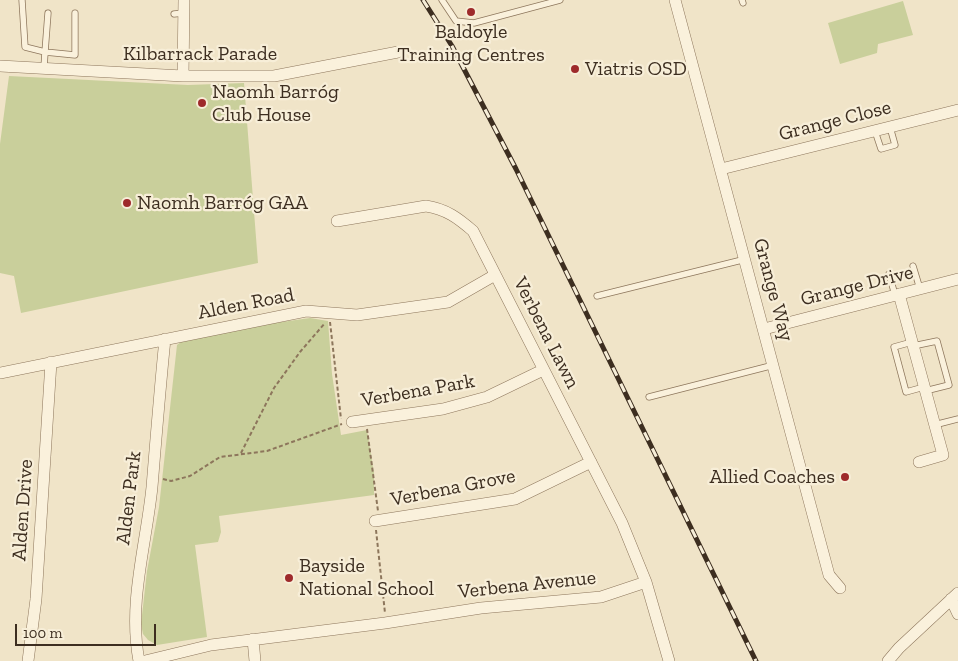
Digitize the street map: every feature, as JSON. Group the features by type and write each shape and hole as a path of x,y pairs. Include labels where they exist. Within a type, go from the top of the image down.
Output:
{"street":[{"path":"183,76 179,13 184,0"},
{"name":"Grange Way","path":"675,0 829,574 840,588"},
{"name":"Kilbarrack Parade","path":"0,66 183,76 274,76 398,52"},
{"name":"Grange Close","path":"721,169 958,110"},
{"name":"Verbena Lawn","path":"337,222 426,206 440,208 451,213 473,231 622,523 646,582 669,661"},
{"name":"Alden Road","path":"0,373 306,310 330,314 357,315 448,302 495,275"},
{"name":"Grange Drive","path":"764,329 958,279"},
{"path":"897,295 913,344 942,455 919,462"},
{"name":"Alden Park","path":"140,661 134,629 136,592 152,488 165,339"},
{"name":"Alden Drive","path":"28,661 36,599 51,362"},
{"name":"Verbena Park","path":"352,422 443,409 487,398 544,370"},
{"name":"Verbena Grove","path":"375,521 515,498 591,462"},
{"name":"Verbena Avenue","path":"145,661 211,645 253,639 384,623 481,608 601,597 646,582"},
{"path":"954,596 958,614"},
{"path":"888,661 954,596"},
{"path":"253,639 255,661"}],"lane":[{"path":"22,0 25,47 45,52 75,55 75,13"},
{"path":"442,0 456,22 464,23 560,0"},
{"path":"44,68 48,13"},
{"path":"875,131 881,148 895,145 890,127"},
{"path":"597,296 746,259"},
{"path":"914,266 920,289"},
{"path":"889,274 897,295"},
{"path":"937,340 949,385 906,392 894,347 913,344 937,340"},
{"path":"649,397 774,364"},
{"path":"934,425 958,418"}],"path":[{"path":"241,453 274,388 330,314"},
{"path":"152,488 162,479 170,481 190,476 220,457 266,451 342,424 330,314"},
{"path":"366,419 378,512 375,521 384,623"}],"green space":[{"path":"903,1 913,35 878,44 877,53 840,64 828,23"},
{"name":"Naomh Barróg GAA","path":"9,76 188,85 244,83 258,263 21,313 14,276 0,273 0,144"},
{"path":"310,318 328,321 332,374 341,435 367,430 374,473 374,495 219,516 221,532 218,542 195,545 207,637 157,645 148,640 143,634 141,624 147,571 159,507 177,345 182,341 253,326"}],"railway":[{"path":"423,0 452,46 516,169 756,661"}],"place":[{"name":"Baldoyle Training Centres","path":"471,12"},
{"name":"Viatris OSD","path":"575,69"},
{"name":"Naomh Barróg Club House","path":"202,103"},
{"name":"Naomh Barróg GAA","path":"127,203"},
{"name":"Allied Coaches","path":"845,477"},
{"name":"Bayside National School","path":"289,578"}]}
